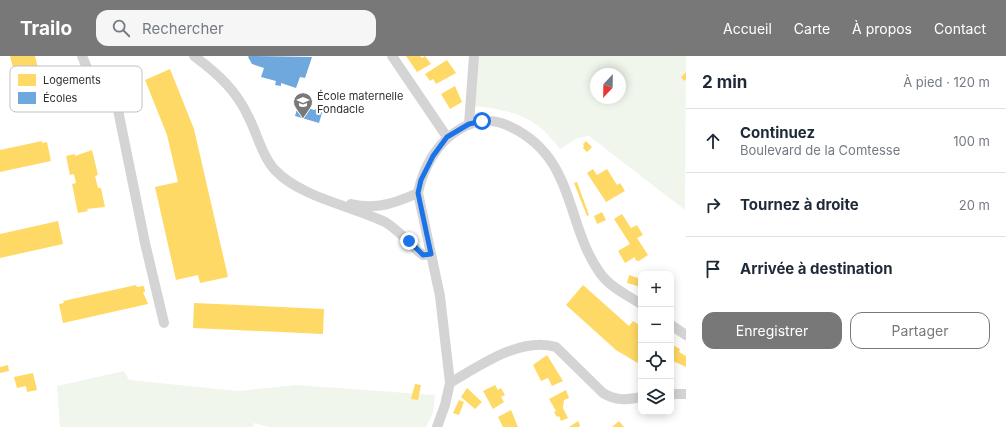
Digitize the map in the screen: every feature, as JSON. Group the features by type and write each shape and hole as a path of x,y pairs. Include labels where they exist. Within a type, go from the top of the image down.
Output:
{"street":[{"path":"82,56 86,66"},
{"path":"194,56 224,80 235,93 249,117 266,157 275,170 304,191 386,223 409,241 423,255 431,254"},
{"path":"392,56 447,137"},
{"path":"469,124 474,56"},
{"path":"118,112 145,243 164,323"},
{"path":"437,427 445,405 450,383 440,296 418,193 426,168 447,137 469,124 492,121 507,125 526,136 543,150 564,183 589,254 600,274 610,283 638,302"},
{"path":"325,198 362,207 386,206 418,193"},
{"path":"674,327 686,335"},
{"path":"450,383 504,352 538,344 546,344 556,347 603,393 612,398 623,400 638,398"},
{"path":"674,394 686,394"}],"shaded area":[{"path":"477,56 686,56 685,210 589,136 577,138 560,149 549,135 534,123 518,115 492,108 474,106"},
{"path":"124,371 129,380 238,391 296,385 435,395 433,413 426,427 268,427 254,423 253,427 60,427 57,386"}],"building: Logements":[{"path":"10,56 35,56 38,66 13,66"},
{"path":"406,56 420,56 422,58 425,56 431,64 417,72"},
{"path":"447,60 456,73 436,84 433,79 430,81 425,74"},
{"path":"170,69 194,129 228,277 200,283 198,275 176,280 155,187 178,182 167,135 145,80"},
{"path":"686,72 686,79 684,81 681,77"},
{"path":"455,86 462,102 450,109 441,94"},
{"path":"42,141 42,143 47,142 51,161 0,172 0,150"},
{"path":"586,141 592,147 587,152 583,148 583,144"},
{"path":"92,150 98,175 95,176 98,188 101,188 105,207 87,209 88,211 78,213 72,184 76,183 74,174 70,175 66,156 75,154 75,156"},
{"path":"593,169 597,175 607,169 617,185 620,183 625,191 606,202 587,173"},
{"path":"577,182 589,215 587,216 574,183"},
{"path":"602,212 606,220 597,224 594,216"},
{"path":"622,214 631,228 637,225 643,235 637,238 648,255 639,261 635,260 635,257 625,263 618,251 630,244 614,219"},
{"path":"58,221 63,244 0,258 0,234"},
{"path":"629,275 638,278 638,286 627,283"},
{"path":"136,285 137,287 144,286 145,292 143,292 148,304 63,323 59,304 64,303 63,301"},
{"path":"583,285 629,326 633,321 638,324 638,363 616,350 566,305"},
{"path":"194,303 324,309 323,334 193,328"},
{"path":"674,346 680,349 679,352 686,356 686,367 674,361"},
{"path":"547,355 563,381 552,386 548,378 541,381 533,365"},
{"path":"8,365 9,371 0,373 0,367"},
{"path":"33,373 37,390 27,392 26,386 17,388 14,377"},
{"path":"415,384 421,385 418,400 411,399"},
{"path":"495,385 498,390 501,388 505,395 501,397 504,402 493,409 483,391"},
{"path":"467,388 482,402 475,409 461,397"},
{"path":"566,390 569,398 564,400 563,408 568,418 561,421 559,416 557,417 554,412 556,411 549,399"},
{"path":"459,400 464,402 459,415 453,413"},
{"path":"511,410 518,427 503,427 498,417"},
{"path":"578,421 580,425 579,427 569,427"},
{"path":"619,421 624,427 612,427"}],"building: Écoles":[{"path":"248,57 312,57 305,78 300,77 296,88 281,83 281,86 275,85 276,81 261,77 264,68 252,64"},
{"path":"303,103 306,107 314,110 319,108 322,113 319,123 295,116 298,106"}],"place":[{"name":"École maternelle Fondacle","path":"303,119"}],"route":[{"path":"409,241 423,255 431,254 418,193 421,180 433,156 447,137 469,124 482,121"}]}
